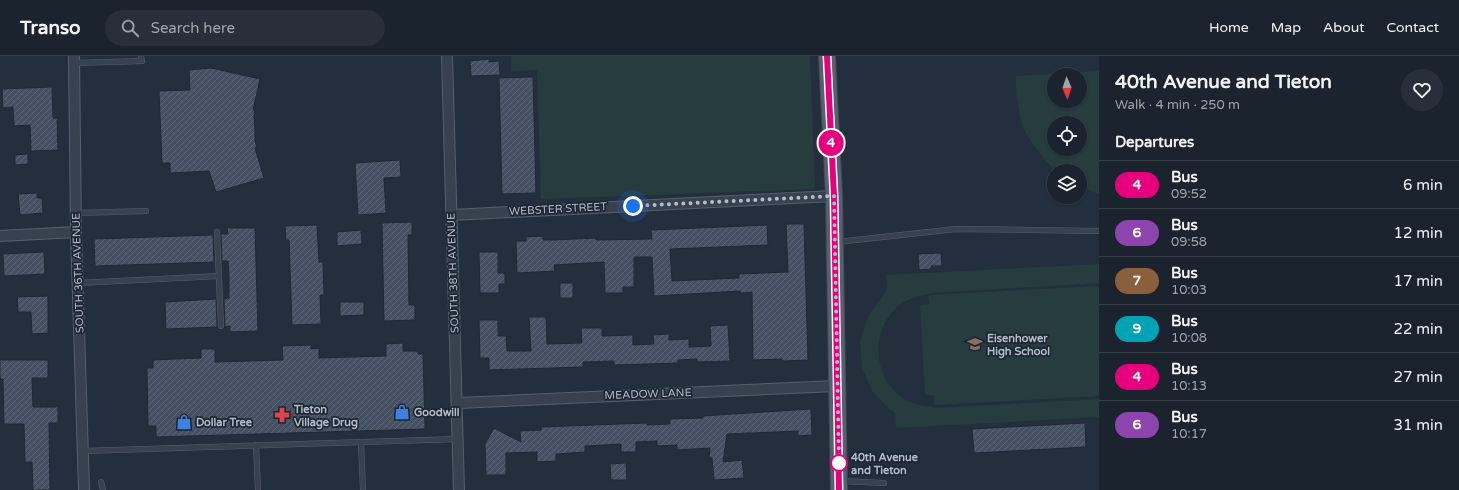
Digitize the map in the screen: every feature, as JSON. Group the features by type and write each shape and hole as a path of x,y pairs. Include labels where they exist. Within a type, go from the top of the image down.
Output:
{"main road":[{"path":"827,56 834,196 839,486"}],"street":[{"name":"SOUTH 38TH AVENUE","path":"446,56 458,402 459,490"},
{"name":"SOUTH 36TH AVENUE","path":"74,59 76,232 84,490"},
{"name":"WEBSTER STREET","path":"451,214 834,196"},
{"path":"0,236 76,232"},
{"name":"MEADOW LANE","path":"458,402 837,386"}],"lane":[{"path":"74,59 142,61 141,56"},
{"path":"76,213 146,211"},
{"path":"835,242 956,229 1099,231"},
{"path":"217,232 221,326"},
{"path":"78,282 219,276"},
{"path":"83,450 458,440"},
{"path":"361,442 363,490"},
{"path":"256,445 258,490"},
{"path":"101,482 103,490"},
{"path":"839,486 884,483"}],"green space":[{"path":"511,56 810,56 815,189 541,199 537,70 511,71"},
{"path":"1099,71 1099,194 1087,189 1087,164 1050,164 1034,146 1024,129 1020,117 1016,76 1047,74 1047,108 1087,108 1087,72"},
{"path":"1099,264 1099,283 932,293 913,298 896,308 888,318 882,329 878,353 884,377 891,387 904,399 918,405 938,408 1099,399 1099,417 896,428 895,413 890,410 872,391 862,367 860,341 868,316 887,290 886,275"},
{"path":"1099,286 1099,396 934,405 934,395 925,395 920,305 929,304 928,295"}],"building":[{"path":"489,59 489,62 499,61 500,75 471,76 470,61"},
{"path":"211,68 260,79 253,110 255,110 255,141 257,147 255,148 264,178 216,192 209,171 170,173 170,163 162,163 159,91 190,90 189,70"},
{"path":"533,77 536,193 502,194 499,78"},
{"path":"52,87 53,118 57,118 58,150 31,151 30,125 14,126 13,107 3,108 2,89"},
{"path":"28,154 28,164 15,165 15,155"},
{"path":"400,160 401,177 384,178 386,213 358,215 355,163"},
{"path":"37,193 37,198 42,198 43,213 20,215 18,194"},
{"path":"412,222 412,235 408,235 409,305 415,305 415,320 384,321 382,223"},
{"path":"786,224 804,224 808,360 753,360 752,292 740,293 740,291 654,296 652,257 634,257 634,287 623,287 623,293 605,293 604,262 554,265 555,271 517,273 516,241 526,241 526,237 543,236 543,240 596,238 596,240 652,239 651,230 767,225 768,245 670,249 672,281 739,278 739,274 788,272"},
{"path":"317,225 319,262 323,262 324,295 320,295 321,324 292,325 289,240 286,240 285,226"},
{"path":"227,228 255,228 258,331 230,332 230,326 225,327 224,299 229,298 229,277 228,261 222,261 221,234 228,234"},
{"path":"361,230 362,244 337,246 337,232"},
{"path":"213,235 214,262 95,266 94,239"},
{"path":"44,252 45,274 4,276 3,254"},
{"path":"479,252 498,252 498,273 505,273 505,284 499,284 499,293 480,293"},
{"path":"941,253 942,266 931,266 931,269 919,270 918,254"},
{"path":"560,283 573,283 573,298 560,298"},
{"path":"48,296 48,333 32,334 31,312 18,312 17,297"},
{"path":"216,299 217,327 166,329 165,302"},
{"path":"340,302 364,302 364,315 340,316"},
{"path":"529,317 546,317 547,344 582,343 581,328 602,328 602,336 633,335 633,345 654,344 653,335 669,334 669,340 689,339 689,347 711,346 710,326 728,325 730,361 697,362 697,359 678,360 678,363 614,365 614,361 583,362 583,367 489,370 489,358 480,358 479,320 498,320 498,336 506,336 507,351 531,351"},
{"path":"403,343 403,351 418,351 418,354 423,354 425,429 156,437 156,426 148,426 147,368 153,368 153,360 201,358 201,349 215,349 215,362 283,360 282,346 311,345 311,349 319,348 319,358 386,356 386,344"},
{"path":"0,360 48,360 48,378 32,378 33,407 58,407 58,423 49,423 50,490 33,490 32,462 25,462 24,424 4,424 3,379 0,379"},
{"path":"811,409 812,435 798,436 798,431 727,434 723,462 742,460 744,478 714,480 712,458 709,458 710,448 677,450 677,445 657,446 657,441 636,442 636,452 621,452 621,444 585,446 585,452 556,454 556,461 537,462 537,452 506,453 506,475 486,475 485,444 494,428 521,442 520,431 541,430 541,427 647,423 647,425 670,424 670,419 703,418 703,416"},
{"path":"1085,423 1086,447 974,453 972,429"},
{"path":"626,463 627,480 611,480 610,464"}],"bus line":[{"name":"4","path":"827,56 834,196 839,490"}],"place":[{"name":"Eisenhower High School","path":"975,344"},
{"name":"Goodwill","path":"402,412"},
{"name":"Tieton Village Drug","path":"282,415"},
{"name":"Dollar Tree","path":"184,422"},
{"name":"40th Avenue and Tieton","path":"839,463"}],"route":[{"path":"633,206 834,196 839,463"}]}
